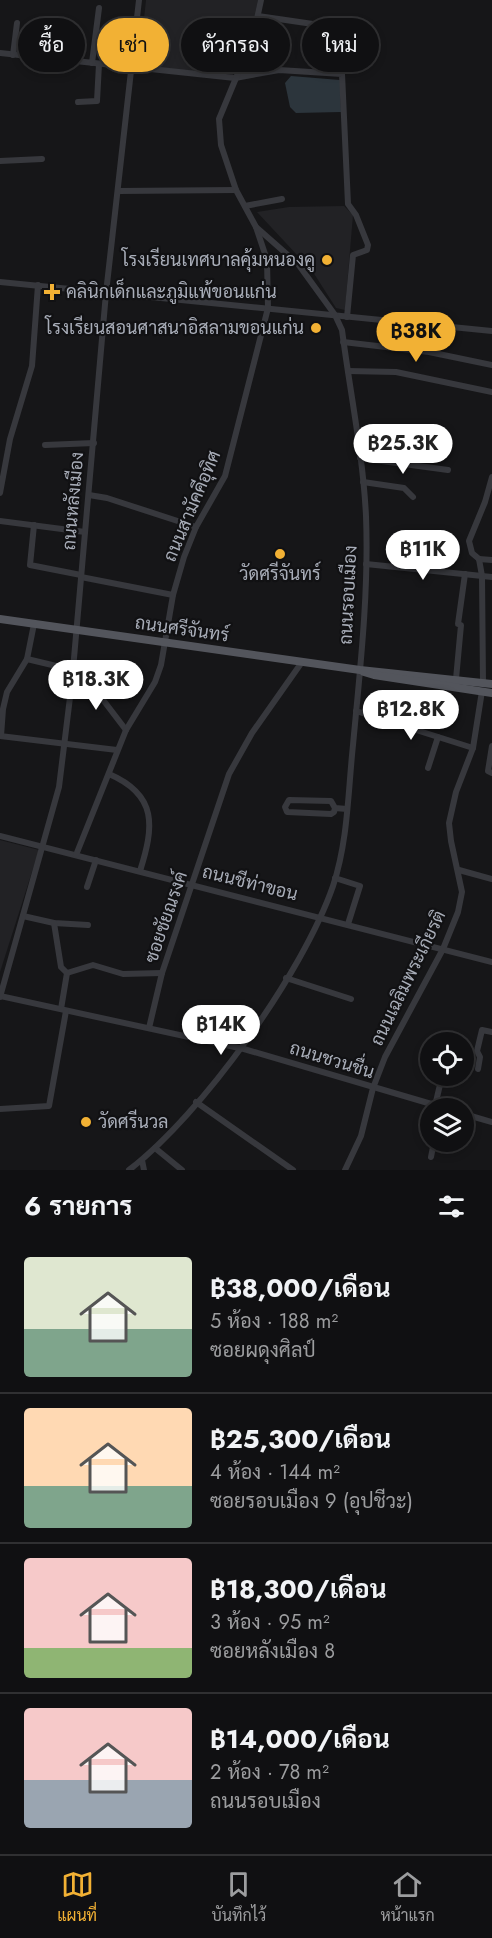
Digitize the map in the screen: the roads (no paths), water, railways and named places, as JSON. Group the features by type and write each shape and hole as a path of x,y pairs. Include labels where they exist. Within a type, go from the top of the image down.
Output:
{"main road":[{"name":"ถนนศรีจันทร์","path":"0,619 360,670 456,680 486,686 492,693"},
{"name":"ถนนศรีจันทร์","path":"360,670 374,675 486,686"}],"street":[{"name":"ถนนหลังเมือง","path":"137,18 139,0"},
{"name":"ถนนรอบเมือง","path":"129,1170 154,1148 196,1102 240,1048 286,978 320,917 335,878 347,809 360,670 366,564 363,482 343,342 335,315 298,264 256,227 226,167 219,131 219,119 253,38 261,0"},
{"path":"78,102 97,101 99,8"},
{"path":"258,16 302,22"},
{"path":"13,55 17,23"},
{"path":"0,53 96,64"},
{"path":"169,72 235,78 279,70 342,74 348,204 356,215 368,245 367,250 353,255 347,316"},
{"name":"ถนนหลังเมือง","path":"0,996 60,787 72,681 106,292 131,72"},
{"path":"0,161 42,159"},
{"path":"119,191 236,190"},
{"path":"245,206 282,199"},
{"name":"ถนนสามัคคีอุทิศ","path":"76,855 126,730 155,682 184,557 196,526 225,476 267,308 267,260 256,227"},
{"path":"0,282 492,332"},
{"path":"0,494 10,439 32,366 38,285"},
{"path":"343,342 429,352 492,365"},
{"path":"348,371 396,372 492,392"},
{"path":"45,446 94,443"},
{"path":"360,458 448,470"},
{"name":"ถนนเฉลิมพระเกียรติ","path":"345,1170 361,1136 385,1058 443,949 458,912 462,892 449,823 456,792 473,748 486,686 482,576 479,559 472,553 469,541 485,502 492,477"},
{"path":"363,482 405,488 413,497"},
{"path":"89,495 107,498 196,526"},
{"path":"0,521 85,532"},
{"path":"34,525 30,565 174,595"},
{"path":"479,559 492,560"},
{"path":"366,564 492,577"},
{"path":"456,680 461,625 458,624 465,574"},
{"path":"34,624 27,659 7,692 1,736 117,750"},
{"path":"27,659 73,670"},
{"name":"ซอยชัยณรงค์","path":"150,1028 162,973 229,774 252,733 302,662"},
{"path":"72,681 94,688 126,730"},
{"path":"356,711 473,748"},
{"path":"428,768 438,737"},
{"path":"490,772 492,746"},
{"path":"109,774 124,781 148,807 150,838 140,871"},
{"path":"289,800 331,801 335,808 331,814 287,812 285,807 289,800"},
{"path":"335,808 347,809"},
{"name":"ถนนชีท่าขอน","path":"0,836 492,962"},
{"path":"87,887 96,860"},
{"path":"459,870 492,879"},
{"path":"335,878 360,886 348,924"},
{"path":"23,916 54,923 88,925"},
{"path":"0,1109 49,1106 64,1010 67,973 62,967 54,923"},
{"path":"67,973 93,965 123,974 162,973"},
{"path":"286,978 351,999"},
{"name":"ถนนชวนชื่น","path":"0,996 240,1048 420,1101"},
{"path":"478,1069 480,1057 477,1051 482,1030 492,1032"},
{"path":"196,1102 293,1170"},
{"path":"474,1117 492,1122"},
{"path":"154,1148 182,1170"},
{"path":"431,1157 432,1152"},
{"path":"141,1160 144,1170"}],"place":[{"name":"โรงเรียนเทศบาลคุ้มหนองคู","path":"327,260"},
{"name":"คลินิกเด็กและภูมิแพ้ขอนแก่น","path":"52,292"},
{"name":"โรงเรียนสอนศาสนาอิสลามขอนแก่น","path":"316,328"},
{"name":"วัดศรีจันทร์","path":"280,554"},
{"name":"วัดศรีนวล","path":"86,1122"}]}
